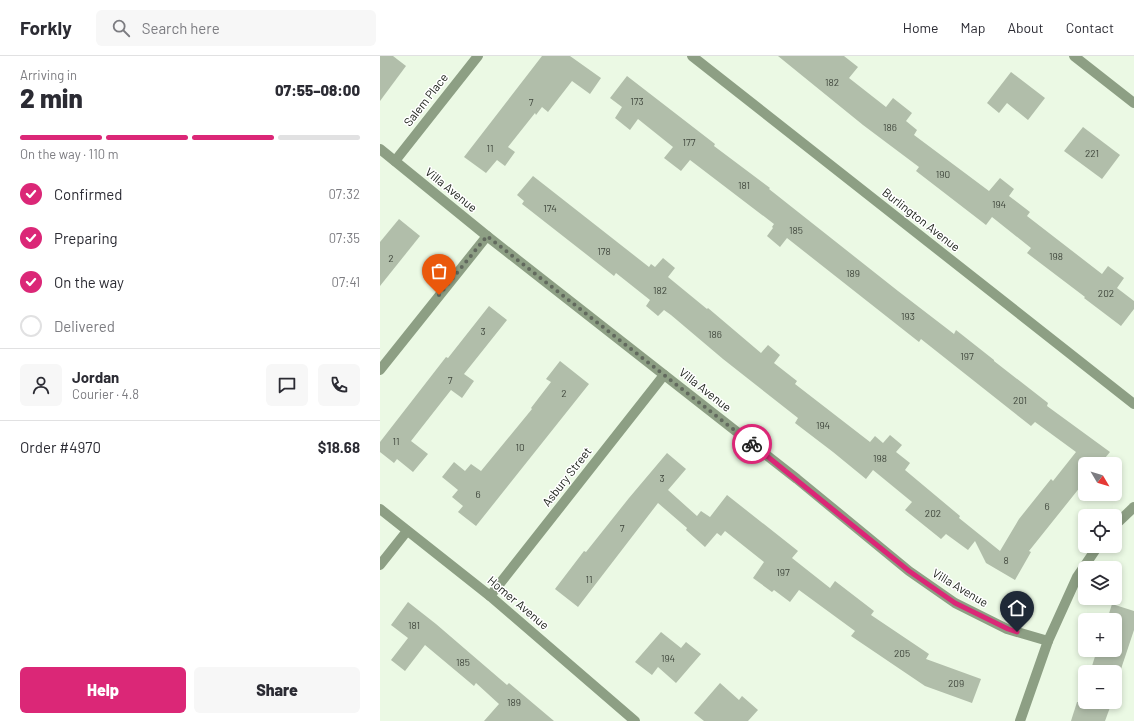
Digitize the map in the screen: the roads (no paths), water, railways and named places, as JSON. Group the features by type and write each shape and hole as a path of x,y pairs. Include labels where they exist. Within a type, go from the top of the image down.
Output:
{"street":[{"name":"Salem Place","path":"395,161 478,56"},
{"name":"Burlington Avenue","path":"692,56 1134,404"},
{"path":"1074,56 1134,103"},
{"name":"Villa Avenue","path":"380,149 487,236 797,479 909,571 955,603 1008,629 1048,640"},
{"path":"380,370 487,236"},
{"name":"Asbury Street","path":"490,596 664,375"},
{"path":"1122,518 1134,507"},
{"name":"Homer Avenue","path":"380,509 490,596 635,721"},
{"path":"380,565 407,531"},
{"path":"1020,721 1048,640 1076,577 1093,553"}]}
